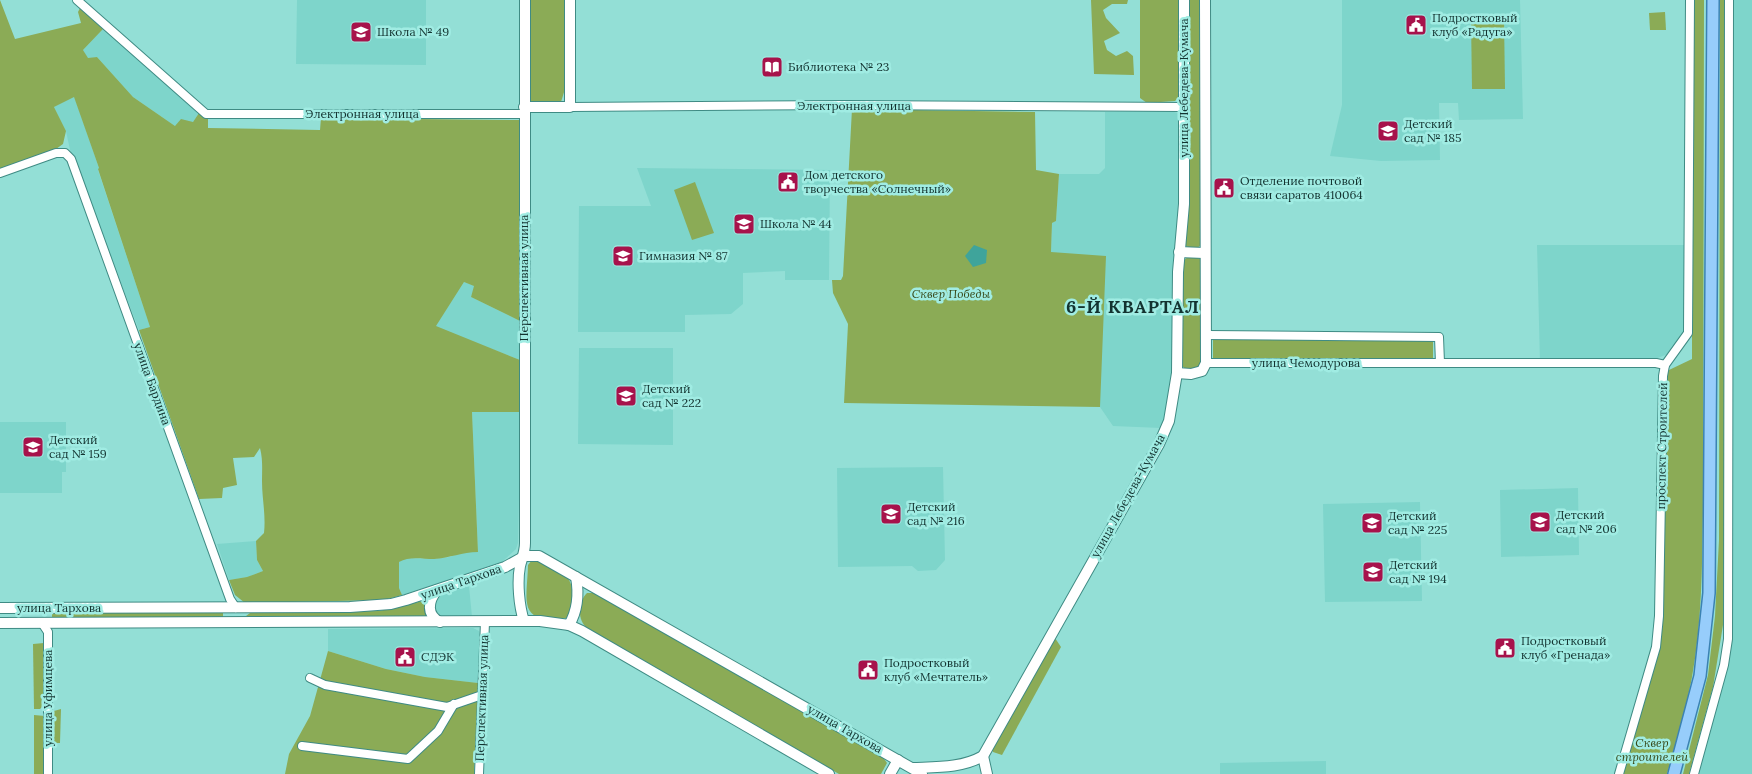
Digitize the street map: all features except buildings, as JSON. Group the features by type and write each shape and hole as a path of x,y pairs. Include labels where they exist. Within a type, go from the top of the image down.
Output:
{"main road":[{"name":"Перспективная улица","path":"525,0 525,556"},
{"path":"570,0 570,107"},
{"name":"улица Лебедева-Кумача","path":"983,756 1158,444 1169,421 1177,373 1179,252 1184,204 1184,0"},
{"name":"улица Лебедева-Кумача","path":"1205,0 1204,253 1207,335 1206,363"},
{"path":"1674,774 1700,676 1709,592 1712,0"},
{"name":"Электронная улица","path":"524,110 570,107"},
{"path":"1179,252 1204,253"},
{"name":"улица Чемодурова","path":"1177,373 1191,374 1202,371 1206,363"},
{"path":"524,621 520,609 520,566 525,556"},
{"name":"улица Тархова","path":"0,608 350,607 391,604 505,567 525,556 539,556 922,774"},
{"path":"569,625 574,617 579,593 576,577"},
{"path":"437,590 430,600 430,609 433,618 440,622"},
{"path":"42,608 42,623"},
{"path":"236,608 238,622"},
{"name":"улица Тархова","path":"0,623 524,621 569,625 828,774"},
{"path":"912,768 954,766 983,756 987,774"},
{"path":"890,774 898,760"}],"street":[{"name":"Электронная улица","path":"77,0 201,111 213,115 524,110"},
{"name":"проспект Строителей","path":"1619,774 1656,647 1659,616 1662,390 1666,365 1688,333 1690,0"},
{"path":"1694,774 1724,664 1728,639 1729,0"},
{"name":"Электронная улица","path":"570,107 846,105 1184,107"},
{"name":"улица Бардина","path":"0,174 56,153 65,153 71,159 230,599 236,608"},
{"path":"1207,335 1439,337 1440,363"},
{"name":"улица Чемодурова","path":"1206,363 1656,363 1666,365"},
{"name":"Перспективная улица","path":"479,774 485,622"},
{"name":"улица Уфимцева","path":"42,623 48,632 48,774"},
{"path":"310,678 325,685 447,707 482,695"},
{"path":"302,746 408,759 438,731 454,704"}],"shaded area":[{"name":"Школа № 49","path":"297,0 426,0 426,65 296,64"},
{"path":"1342,0 1520,0 1523,119 1459,120 1458,103 1439,103 1440,160 1381,161 1330,156 1342,105"},
{"path":"1734,0 1752,0 1752,774 1696,774 1732,640"},
{"path":"103,29 199,113 193,122 175,126 133,97 97,57 88,59 83,50"},
{"path":"74,96 150,327 139,330 70,150 66,131 54,107"},
{"path":"1105,112 1174,112 1178,113 1179,118 1180,199 1172,390 1168,412 1161,428 1113,426 1100,407 1100,372 1051,252 1052,223 1056,221 1059,174 1099,174 1105,168"},
{"path":"637,168 830,170 829,280 785,280 785,271 743,273 743,304 731,314 685,315 685,332 578,332 579,206 651,206"},
{"path":"1537,245 1685,245 1684,330 1679,341 1672,346 1668,354 1652,360 1540,362"},
{"path":"464,282 475,286 471,297 520,321 520,360 435,327"},
{"name":"Детский сад № 222","path":"579,348 673,348 673,445 578,444"},
{"path":"472,412 521,412 518,543 516,549 502,562 402,595 399,588 399,562 405,558 435,559 450,557 462,552 478,552"},
{"name":"Детский сад № 159","path":"0,422 66,422 66,472 62,472 62,493 0,493"},
{"name":"Детский сад № 216","path":"943,467 945,560 936,570 918,571 912,566 838,567 837,468"},
{"name":"Детский сад № 206","path":"1578,488 1579,555 1501,557 1500,490"},
{"path":"1420,502 1422,601 1325,602 1323,504"},
{"path":"256,541 257,560 263,571 248,577 229,580 217,544"},
{"path":"469,586 472,617 438,618 436,616 433,600 435,597"},
{"path":"473,628 479,631 480,635 478,683 425,677 386,669 328,651 328,629"},
{"path":"1326,761 1326,774 1220,774 1220,763"}],"green space":[{"path":"0,0 15,39 81,23 78,12 80,8 103,29 83,50 88,58 97,57 133,97 175,126 181,119 193,122 199,113 208,118 208,128 320,130 321,118 520,120 522,125 520,321 471,297 474,286 464,282 436,326 520,360 521,412 472,412 478,552 434,559 411,558 399,562 399,588 402,595 384,600 245,603 235,595 229,580 247,577 263,571 257,560 256,541 264,533 260,448 254,457 233,458 237,485 223,488 222,498 199,499 139,330 150,327 74,97 54,107 66,131 63,144 56,149 0,169"},
{"path":"528,0 566,0 565,89 561,102 534,105 529,101"},
{"path":"1091,0 1128,0 1127,4 1112,4 1103,10 1106,18 1120,33 1104,41 1107,50 1116,56 1127,51 1133,56 1134,75 1094,74"},
{"path":"1140,0 1181,0 1180,96 1175,101 1147,103 1140,98"},
{"path":"1189,0 1202,0 1201,245 1196,249 1185,246"},
{"name":"Cквер cтроителей","path":"1692,0 1704,0 1703,513 1698,636 1690,689 1667,774 1623,774 1659,647 1663,616 1666,378 1669,370 1692,359"},
{"path":"1720,0 1725,0 1725,474 1723,625 1713,687 1689,774 1683,774 1708,675 1715,616 1719,540"},
{"path":"1665,12 1666,30 1650,30 1649,13"},
{"path":"1504,18 1505,89 1472,89 1471,19"},
{"name":"Сквер Победы","path":"852,109 1035,112 1036,170 1059,174 1056,221 1052,223 1051,252 1106,256 1100,407 844,403 848,324 833,293 832,280 841,280 843,276"},
{"path":"695,182 714,233 692,240 674,190"},
{"path":"1189,256 1201,259 1201,367 1187,370 1182,366 1183,261"},
{"path":"1213,339 1433,339 1433,359 1213,359"},
{"path":"532,560 558,570 571,583 571,612 566,618 550,619 539,617 532,614 528,608 528,565"},
{"path":"587,593 594,593 880,753 887,763 881,774 839,774 587,628 580,616 580,606"},
{"path":"423,601 427,605 427,618 246,616 250,613 379,611"},
{"path":"52,612 223,612 223,619 52,618"},
{"path":"1055,638 1061,647 1002,755 993,752 992,749"},
{"path":"44,643 45,704 40,709 34,709 33,644"},
{"path":"328,651 386,669 425,677 478,683 474,774 285,774 289,754 310,716"},
{"path":"61,709 60,743 54,743 52,741 52,714 54,711"},
{"path":"34,715 45,716 45,774 34,774"}],"water":[{"path":"974,245 987,250 986,263 973,267 965,256"}],"place":[{"name":"Подростковый клуб «Радуга»","path":"1416,25"},
{"name":"Школа № 49","path":"361,32"},
{"name":"Библиотека № 23","path":"772,67"},
{"name":"Детский сад № 185","path":"1388,131"},
{"name":"Дом детского творчества «Солнечный»","path":"788,182"},
{"name":"Отделение почтовой связи саратов 410064","path":"1224,188"},
{"name":"Школа № 44","path":"744,224"},
{"name":"Гимназия № 87","path":"623,256"},
{"name":"Детский сад № 222","path":"626,396"},
{"name":"Детский сад № 159","path":"33,447"},
{"name":"Детский сад № 216","path":"891,514"},
{"name":"Детский сад № 206","path":"1540,522"},
{"name":"Детский сад № 225","path":"1372,523"},
{"name":"Детский сад № 194","path":"1373,572"},
{"name":"Подростковый клуб «Гренада»","path":"1505,648"},
{"name":"СДЭК","path":"405,657"},
{"name":"Подростковый клуб «Мечтатель»","path":"868,670"}],"district":[{"name":"6-Й КВАРТАЛ","path":"1133,307"}]}
